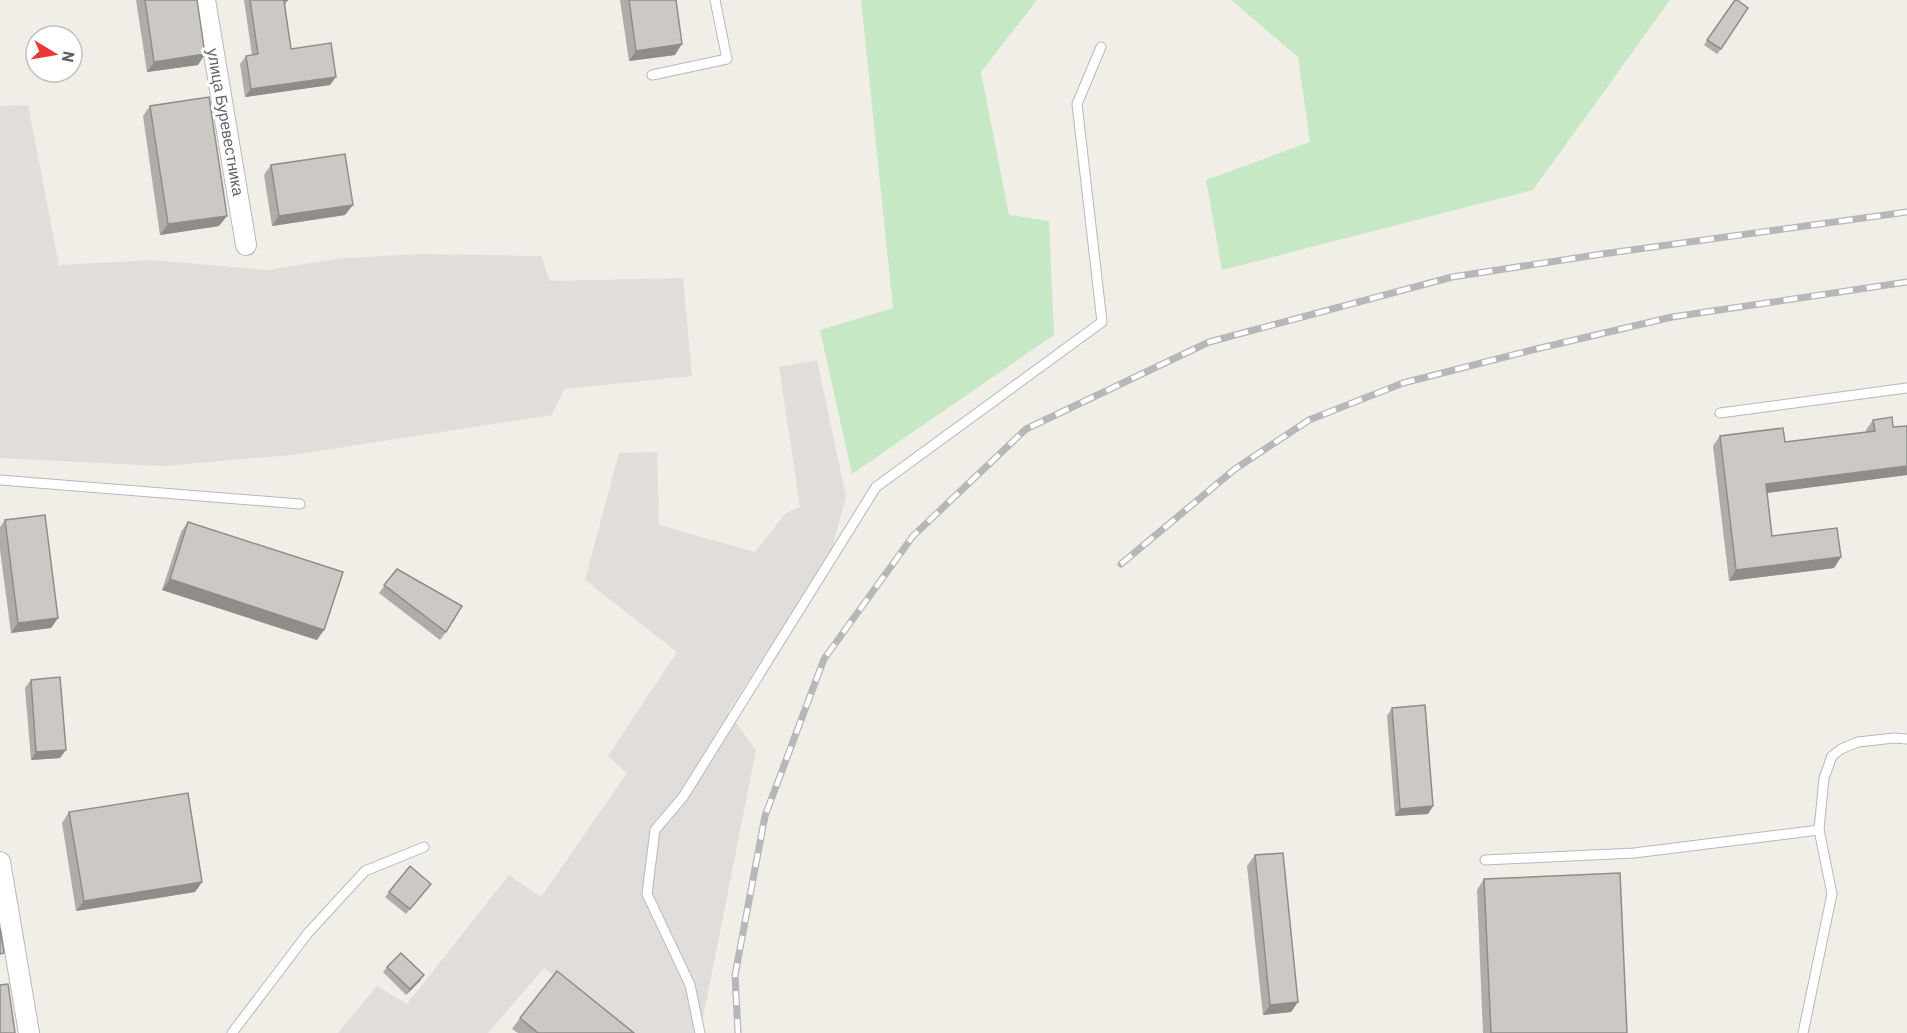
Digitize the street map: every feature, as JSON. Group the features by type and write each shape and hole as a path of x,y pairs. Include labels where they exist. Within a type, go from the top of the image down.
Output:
{"street":[{"name":"улица Буревестника","path":"205,0 246,245"},
{"path":"0,862 29,1033"}],"lane":[{"path":"651,75 727,59 715,0"},
{"path":"700,1033 690,985 647,894 655,830 683,797 876,487 1102,322 1077,104 1101,47"},
{"path":"1720,413 1907,388"},
{"path":"0,480 300,504"},
{"path":"1803,1033 1832,894 1818,830 1824,778 1832,756 1840,749 1858,742 1907,739"},
{"path":"1485,860 1634,853 1818,830"},
{"path":"232,1033 308,933 365,871 424,847"}],"shaded area":[{"path":"28,105 59,265 153,260 267,270 343,258 423,254 541,256 550,281 683,278 692,376 564,389 552,415 292,455 163,466 0,458 0,106"},
{"path":"817,360 846,497 830,555 728,712 756,750 700,1033 632,1033 544,968 488,1033 338,1033 377,986 407,1004 509,875 541,897 627,773 608,756 677,652 585,580 619,453 657,452 659,525 755,552 786,513 800,507 779,367"}],"green space":[{"path":"861,0 1037,0 981,72 1009,215 1049,221 1054,335 852,474 820,330 893,308"},
{"path":"1231,0 1670,0 1533,190 1222,270 1206,180 1310,142 1298,57"}],"building":[{"path":"145,0 197,0 205,54 154,62"},
{"path":"250,0 288,0 284,1 291,49 331,43 336,77 251,89 246,56 258,54"},
{"path":"629,0 676,0 682,44 636,51"},
{"path":"1735,0 1748,8 1721,49 1707,40"},
{"path":"209,97 227,216 168,224 150,106"},
{"path":"345,154 353,205 279,216 271,165"},
{"path":"1892,417 1893,427 1907,426 1907,466 1766,484 1772,536 1837,528 1841,557 1736,570 1720,436 1783,428 1785,442 1875,431 1873,420"},
{"path":"45,515 58,618 18,623 5,520"},
{"path":"188,522 343,572 324,630 170,579"},
{"path":"397,569 462,606 446,632 384,585"},
{"path":"60,677 66,750 36,752 31,680"},
{"path":"1425,705 1433,806 1400,809 1392,708"},
{"path":"188,793 202,882 84,901 69,812"},
{"path":"1283,853 1298,1002 1270,1005 1255,855"},
{"path":"410,866 431,884 410,909 389,892"},
{"path":"1620,873 1627,1033 1491,1033 1484,879"},
{"path":"0,928 4,953 0,954"},
{"path":"401,953 424,975 410,989 387,967"},
{"path":"557,971 634,1033 538,1033 520,1018"},
{"path":"8,984 15,1033 0,1033 0,985"}],"railway":[{"path":"738,1033 735,975 765,816 824,659 913,536 1026,429 1209,342 1452,277 1907,212"},
{"path":"1121,564 1235,469 1309,420 1403,383 1672,317 1907,282"}]}
